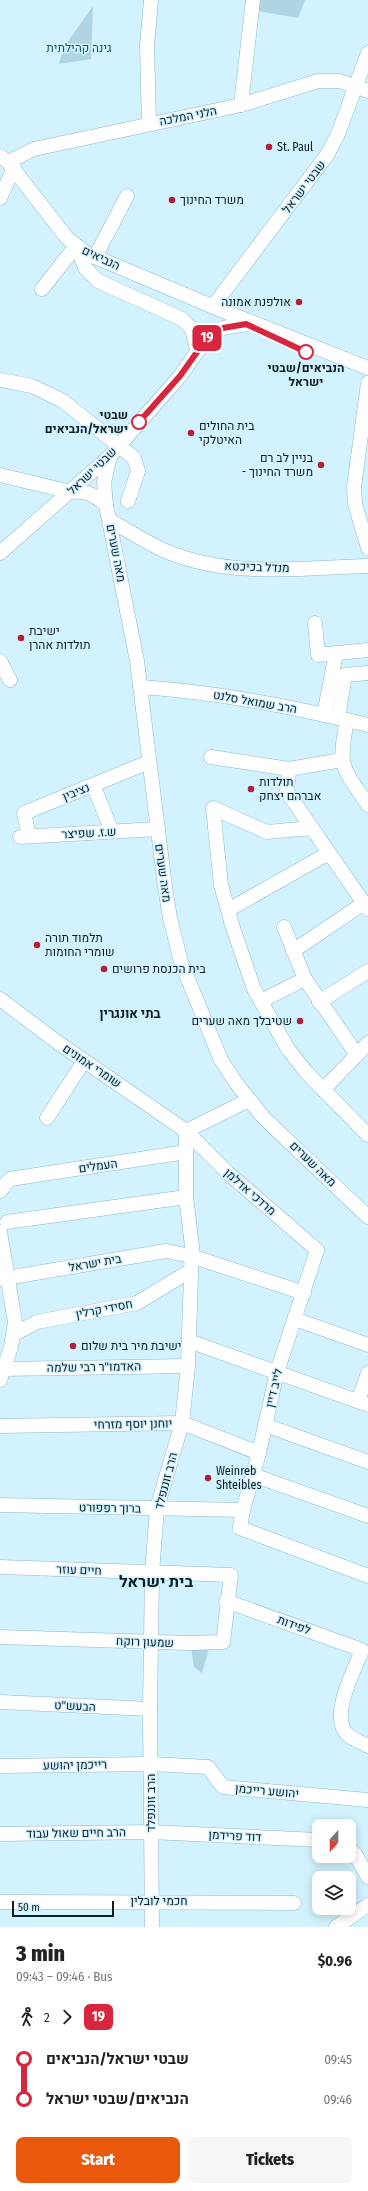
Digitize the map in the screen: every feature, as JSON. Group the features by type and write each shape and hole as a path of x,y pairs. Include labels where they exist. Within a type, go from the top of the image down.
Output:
{"street":[{"path":"150,124 147,46 151,0"},
{"path":"241,105 253,0"},
{"name":"שבטי ישראל","path":"217,308 327,155 365,83 368,53"},
{"name":"הלני המלכה","path":"7,162 34,149 241,105 318,81 365,83"},
{"path":"0,198 7,162"},
{"name":"הנביאים","path":"7,162 59,228 76,246 95,257 217,308 368,368"},
{"path":"95,257 127,196"},
{"path":"42,289 76,246 86,269 98,281 182,319 192,329 197,349"},
{"name":"הנביאים","path":"217,308 246,324 311,354 368,368"},
{"name":"שבטי ישראל","path":"0,553 71,492 115,451 180,376 197,349 216,331 234,325 246,324"},
{"path":"0,380 32,386 64,401 115,451 134,458 138,471 128,501"},
{"path":"368,383 354,487 355,504 368,548"},
{"name":"מאה שערים","path":"115,451 104,482 106,505 140,687 170,918 181,962 221,1060 236,1083 264,1118 368,1217"},
{"path":"1,475 71,492 81,491 91,494 106,505"},
{"name":"מנדל בכיכטא","path":"109,520 167,552 220,566 284,569 368,566"},
{"path":"315,623 318,655 368,650"},
{"path":"336,653 336,718 342,760 346,773 368,805"},
{"path":"0,661 10,680"},
{"path":"336,718 345,675 368,673"},
{"name":"הרב שמואל סלנט","path":"140,687 230,696 368,725"},
{"path":"211,756 289,769 342,760"},
{"name":"נציבין","path":"24,836 24,813 149,762"},
{"path":"289,769 287,792 366,906 292,951"},
{"path":"93,785 112,831"},
{"path":"312,828 267,832 213,808 221,885 254,989 288,1049 323,1090 366,1129"},
{"name":"ש.ז. שפיצר","path":"24,836 158,829"},
{"path":"228,910 329,853"},
{"path":"284,927 304,979 356,1055"},
{"path":"319,1002 368,971"},
{"path":"261,1001 304,979"},
{"name":"שומרי אמונים","path":"0,1000 84,1061 186,1131"},
{"path":"323,1090 368,1043"},
{"path":"47,1118 84,1061"},
{"path":"186,1131 250,1100"},
{"name":"הרב זוננפלד","path":"152,1927 150,1709 152,1573 157,1508 182,1423 188,1366 191,1256 186,1197 186,1131"},
{"name":"מרדכי אדלמן","path":"186,1131 228,1173 317,1250"},
{"name":"העמלים","path":"0,1191 10,1178 186,1152"},
{"path":"1,1373 14,1334 15,1322 4,1279 3,1227 186,1197"},
{"name":"לייב דיין","path":"317,1250 277,1372 259,1454 243,1510 240,1528 368,1576"},
{"name":"בית ישראל","path":"4,1279 166,1251 191,1256"},
{"path":"191,1256 304,1293"},
{"name":"חסידי קרלין","path":"14,1334 37,1322 137,1303 190,1271"},
{"path":"295,1319 368,1345"},
{"path":"188,1341 363,1403 368,1374"},
{"name":"האדמו\"ר רבי שלמה","path":"1,1373 188,1366"},
{"name":"יוחנן יוסף מזרחי","path":"0,1426 182,1423 259,1454"},
{"path":"265,1425 368,1462"},
{"path":"253,1475 368,1516"},
{"name":"ברוך רפפורט","path":"0,1505 243,1510"},
{"name":"חיים עוזר","path":"0,1567 231,1575"},
{"name":"שמעון רוקח","path":"0,1637 152,1642 223,1642 226,1601 231,1575"},
{"name":"לפידות","path":"226,1601 362,1650 340,1706 340,1718 346,1733 368,1746"},
{"name":"הבעש\"ט","path":"0,1702 150,1709"},
{"name":"רייכמן יהושע","path":"0,1766 151,1764"},
{"name":"יהושע רייכמן","path":"151,1764 208,1767 223,1786 368,1800"},
{"name":"הרב חיים שאול עבוד","path":"0,1834 151,1832"},
{"name":"דוד פרידמן","path":"151,1832 312,1840"},
{"path":"356,1854 368,1877"},
{"name":"חכמי לובלין","path":"0,1902 152,1901 294,1903"},
{"path":"336,1927 368,1905"}],"green space":[{"path":"257,0 305,0 298,18 257,11"},
{"name":"גינה קהילתית","path":"93,6 91,59 59,64 64,47"},
{"path":"191,1648 209,1649 202,1673 194,1667"}],"bus line":[{"name":"19","path":"139,422 180,376 197,349 207,338 223,328 246,324 306,352"}],"place":[{"name":"St. Paul","path":"269,147"},
{"name":"משרד החינוך","path":"172,200"},
{"name":"אולפנת אמונה","path":"299,302"},
{"name":"הנביאים/שבטי ישראל","path":"306,352"},
{"name":"שבטי ישראל/הנביאים","path":"139,422"},
{"name":"בית החולים האיטלקי","path":"191,433"},
{"name":"בניין לב רם - משרד החינוך","path":"321,465"},
{"name":"ישיבת תולדות אהרן","path":"21,638"},
{"name":"תולדות אברהם יצחק","path":"251,789"},
{"name":"תלמוד תורה שומרי החומות","path":"37,945"},
{"name":"בית הכנסת פרושים","path":"104,969"},
{"name":"שטיבלך מאה שערים","path":"300,1021"},
{"name":"ישיבת מיר בית שלום","path":"73,1346"},
{"name":"Weinreb Shteibles","path":"208,1478"}],"district":[{"name":"בתי אונגרין","path":"130,1013"},
{"name":"בית ישראל","path":"156,1581"}]}
